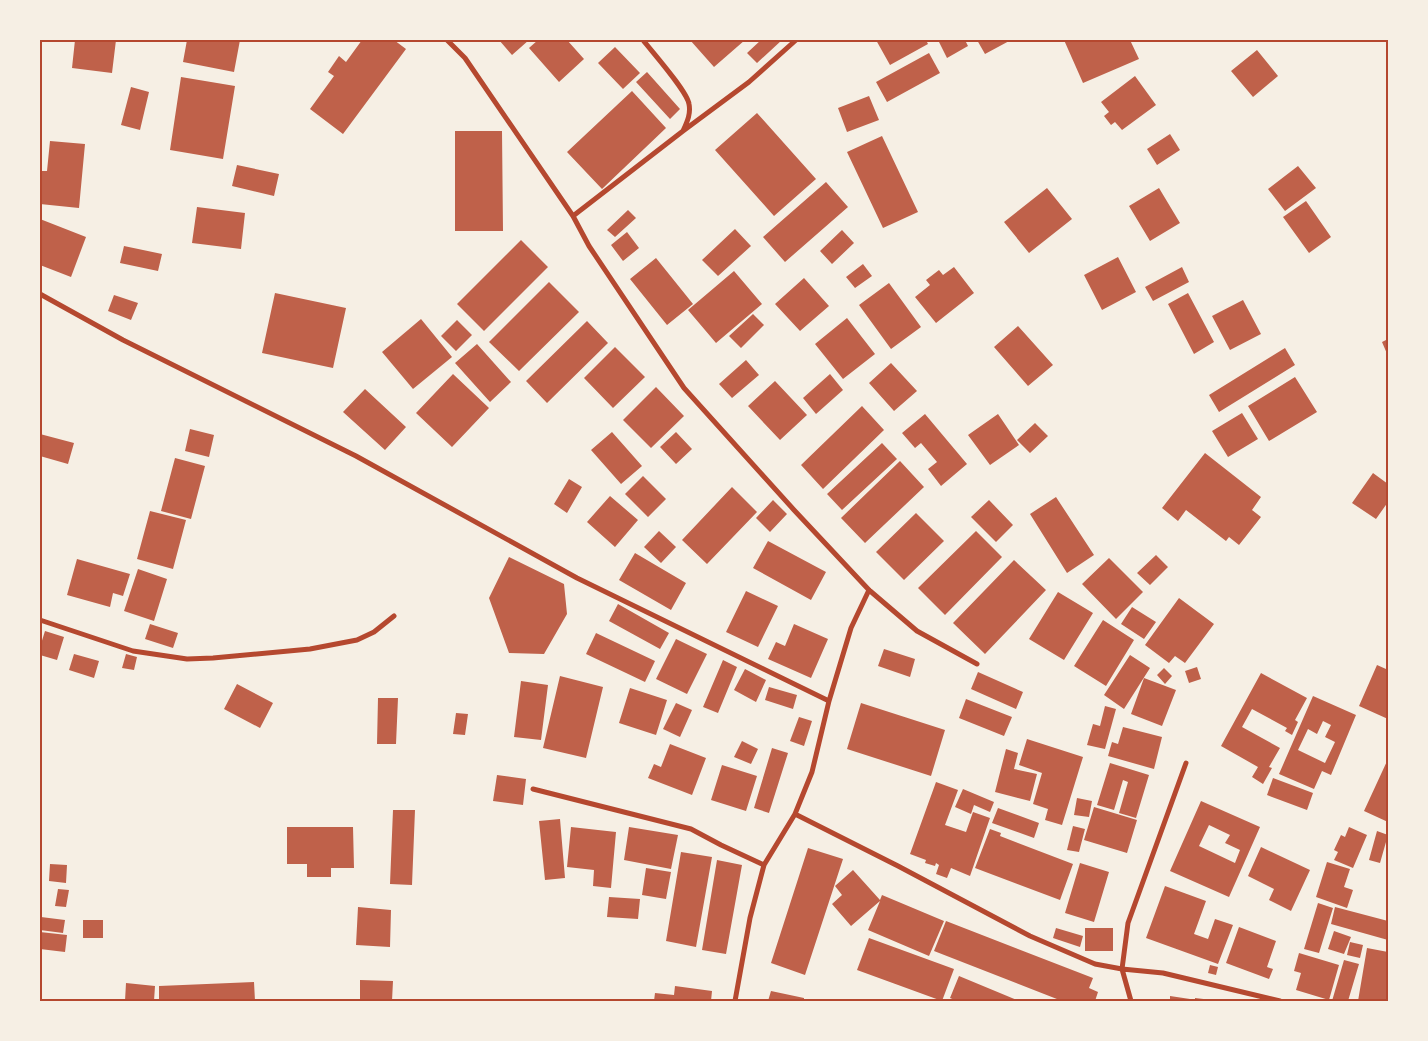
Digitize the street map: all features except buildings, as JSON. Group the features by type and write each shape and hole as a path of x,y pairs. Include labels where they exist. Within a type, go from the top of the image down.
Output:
{"street":[{"path":"447,40 465,58 573,216 589,246 684,388 800,517 869,590 917,630 977,664"},
{"path":"643,40 689,103 690,115 683,131"},
{"path":"573,216 749,82 796,40"},
{"path":"40,294 123,340 356,456 577,578 829,701"},
{"path":"735,1001 750,918 764,865 795,814 812,772 829,701 851,628 869,590"},
{"path":"40,620 133,651 187,659 310,649 348,642 374,632 394,616"},
{"path":"1130,1001 1122,969 1128,923 1186,763"},
{"path":"533,789 691,828 721,845 764,865"},
{"path":"795,814 1030,936 1095,964 1163,974 1280,1001"}]}
